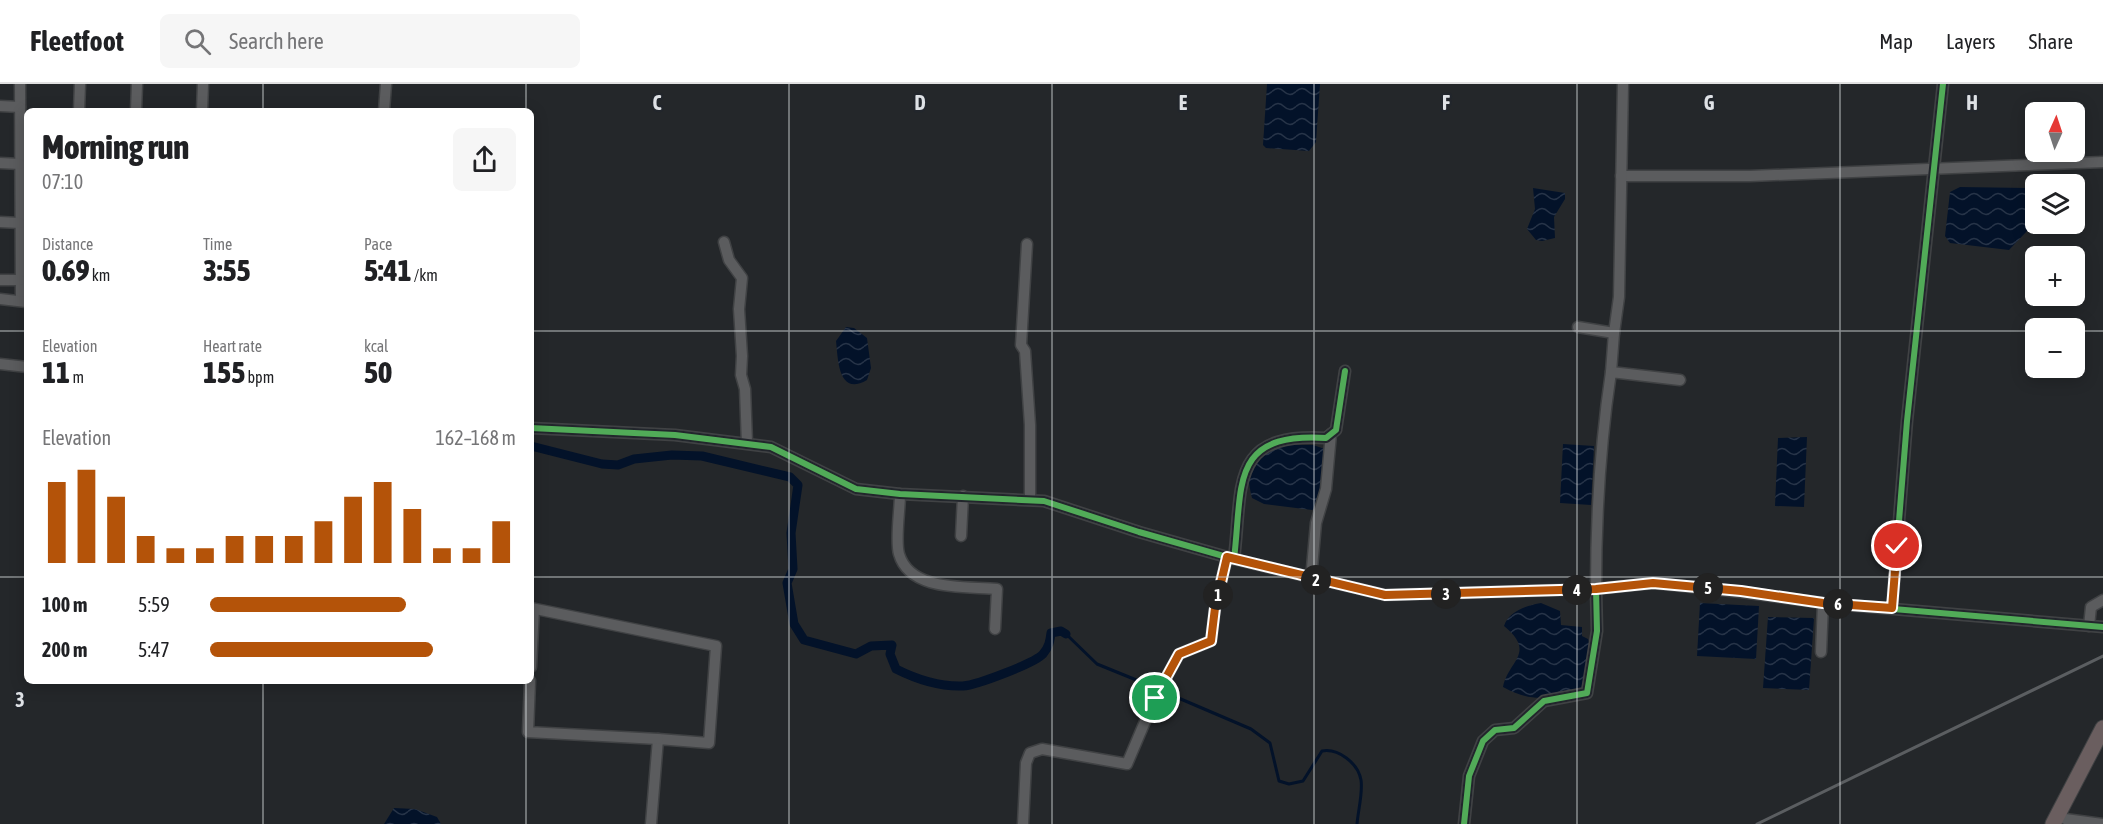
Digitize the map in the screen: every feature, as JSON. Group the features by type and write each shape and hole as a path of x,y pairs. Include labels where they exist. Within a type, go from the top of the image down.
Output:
{"highway":[{"path":"2060,822 2103,728"},
{"path":"2060,822 2103,747"}],"street":[{"path":"20,84 20,223 23,293"},
{"path":"79,108 80,84"},
{"path":"136,108 137,84"},
{"path":"202,108 203,84"},
{"path":"384,108 386,84"},
{"path":"1464,824 1469,776 1483,741 1495,730 1514,728 1544,701 1587,693 1597,632 1599,471 1619,297 1623,84"},
{"path":"1892,608 1906,421 1936,169 1943,84"},
{"path":"0,106 20,106"},
{"path":"1621,176 1750,176 2103,162"},
{"path":"0,164 20,164"},
{"path":"0,222 20,223"},
{"path":"724,242 729,260 742,278 739,309 741,375 745,389 747,443"},
{"path":"1027,244 1021,345 1025,351 1030,415 1030,499"},
{"path":"0,280 23,293"},
{"path":"0,299 23,293"},
{"path":"1578,327 1614,333"},
{"path":"0,364 24,367"},
{"path":"1023,824 1026,763 1030,753 1042,749 1127,764 1155,698 1179,654 1211,641 1215,608 1231,558 1245,471 1250,460 1259,449 1270,444 1310,437 1326,438 1336,430 1345,371"},
{"path":"1611,372 1680,380"},
{"path":"534,428 675,435 771,447 856,489 900,494 1044,501 1231,558 1385,595 1596,589 1653,583 1741,591 1823,603 2103,627"},
{"path":"1311,579 1316,523 1326,489 1331,434"},
{"path":"900,494 899,554 909,570 924,582 997,589 995,629"},
{"path":"960,536 963,496"},
{"path":"2089,626 2091,607 2103,600"},
{"path":"1821,652 1823,603"},
{"path":"530,684 528,732 709,743 716,646 534,609"},
{"path":"651,824 658,739"},
{"path":"2060,822 2103,824"}],"water":[{"path":"1267,84 1320,84 1316,142 1309,151 1266,148 1263,145"},
{"path":"1960,187 2025,188 2025,233 2009,250 1950,243 1945,236 1950,192"},
{"path":"1533,188 1565,193 1565,199 1554,217 1555,238 1536,240 1527,229 1535,209"},
{"path":"846,327 854,328 867,338 871,368 867,380 857,384 850,384 845,380 839,366 836,341"},
{"path":"1807,437 1804,507 1775,506 1778,438"},
{"path":"1563,444 1594,446 1591,505 1560,503"},
{"path":"1282,445 1313,445 1328,450 1322,492 1317,508 1312,510 1264,504 1252,498 1249,477 1253,463 1264,454"},
{"path":"1541,603 1560,611 1561,625 1582,627 1582,636 1588,639 1591,648 1581,689 1541,698 1523,695 1503,687 1520,650 1514,635 1504,626 1506,621 1519,610"},
{"path":"1700,603 1759,606 1756,659 1697,656"},
{"path":"1768,617 1814,618 1809,690 1763,688"},
{"path":"394,808 415,809 437,817 441,824 384,824"}],"waterway":[{"path":"534,447 602,464 618,465 634,459 672,455 702,456 790,477 798,485 791,533 793,569 787,583 794,624 804,640 856,654 871,646 892,645 890,654 896,669 928,682 963,686 992,678 1029,663 1043,654 1049,644 1051,633 1061,631 1066,634"},
{"path":"1066,634 1097,664 1156,688"},
{"path":"1162,691 1251,729 1270,743 1279,781 1289,784 1303,781 1322,751 1341,754 1356,768 1361,780 1357,824"}],"railway":[{"path":"1757,824 2103,656"}],"cycle path":[{"path":"1892,608 1907,421 1943,84"},
{"path":"534,428 675,435 771,447 856,489 900,494 1044,501 1139,532 1234,559 1241,487 1247,469 1257,454 1272,444 1295,438 1326,438 1336,430 1345,371"},
{"path":"1464,824 1469,776 1483,741 1495,730 1514,728 1544,701 1587,693 1597,631 1596,589 1653,583 1823,603 2103,627"}],"route":[{"path":"1155,698 1179,654 1194,650 1211,641 1215,608 1227,557 1385,595 1596,589 1653,583 1741,591 1823,603 1892,608 1897,546"}]}
